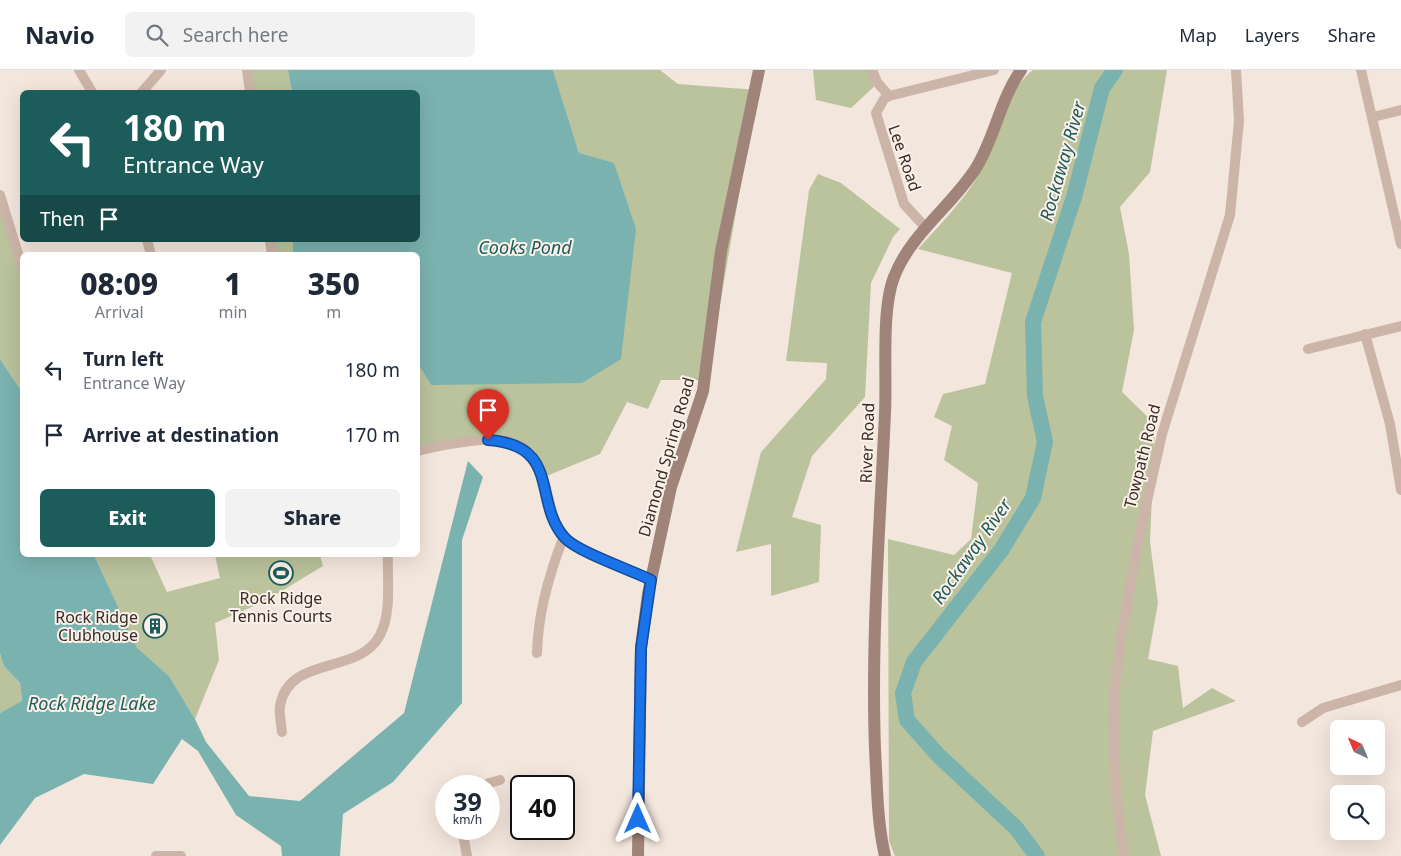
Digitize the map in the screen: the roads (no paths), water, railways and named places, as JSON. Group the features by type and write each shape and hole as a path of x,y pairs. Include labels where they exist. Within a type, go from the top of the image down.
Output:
{"street":[{"path":"80,70 91,90"},
{"path":"144,90 161,70"},
{"path":"247,70 250,90"},
{"name":"Diamond Spring Road","path":"638,856 641,648 651,580 671,487 704,384 721,251 759,70"},
{"path":"872,70 877,82 889,96 994,70"},
{"name":"River Road","path":"885,856 877,787 874,705 875,613 885,414 887,310 894,278 905,254 966,184 990,140 1004,100 1021,70"},
{"name":"Towpath Road","path":"1124,856 1117,804 1114,718 1115,688 1121,638 1138,537 1162,434 1230,215 1239,121 1236,70"},
{"path":"1361,70 1401,244"},
{"name":"Lee Road","path":"889,96 876,112 876,120 904,204 926,228"},
{"path":"1373,117 1401,110"},
{"path":"0,195 20,260"},
{"path":"1308,349 1401,326"},
{"path":"1365,334 1390,424 1401,490"},
{"path":"420,451 488,440 507,441 519,445 540,471 551,509 564,536 576,546 651,580"},
{"path":"537,653 538,628 545,592 553,562 564,536"},
{"path":"282,732 280,706 286,691 295,679 307,671 364,654 374,645 381,633 387,601 388,557"},
{"path":"1302,722 1323,708 1401,685"},
{"path":"464,840 468,856"},
{"path":"156,856 181,856"}],"water":[{"name":"Cooks Pond","path":"288,70 553,70 579,153 614,163 636,229 621,359 582,383 431,385 420,367 420,252 293,252 293,242 420,242 420,90 292,90"},
{"name":"Rock Ridge Lake","path":"0,359 20,389 20,557 95,557 137,648 169,676 195,719 206,742 249,796 300,801 404,713 468,461 483,477 462,540 462,703 393,782 343,814 340,856 282,856 281,846 236,815 198,751 182,739 153,784 84,774 35,798 0,845 0,713 22,701 20,683 4,666 0,653"}],"waterway":[{"name":"Rockaway River","path":"1037,856 1016,828 938,755 907,720 903,693 914,662 1002,549 1033,498 1045,442 1035,396 1033,322 1074,197 1102,88 1115,70"}],"place":[{"name":"Rock Ridge Tennis Courts","path":"281,573"},
{"name":"Rock Ridge Clubhouse","path":"155,626"}]}
